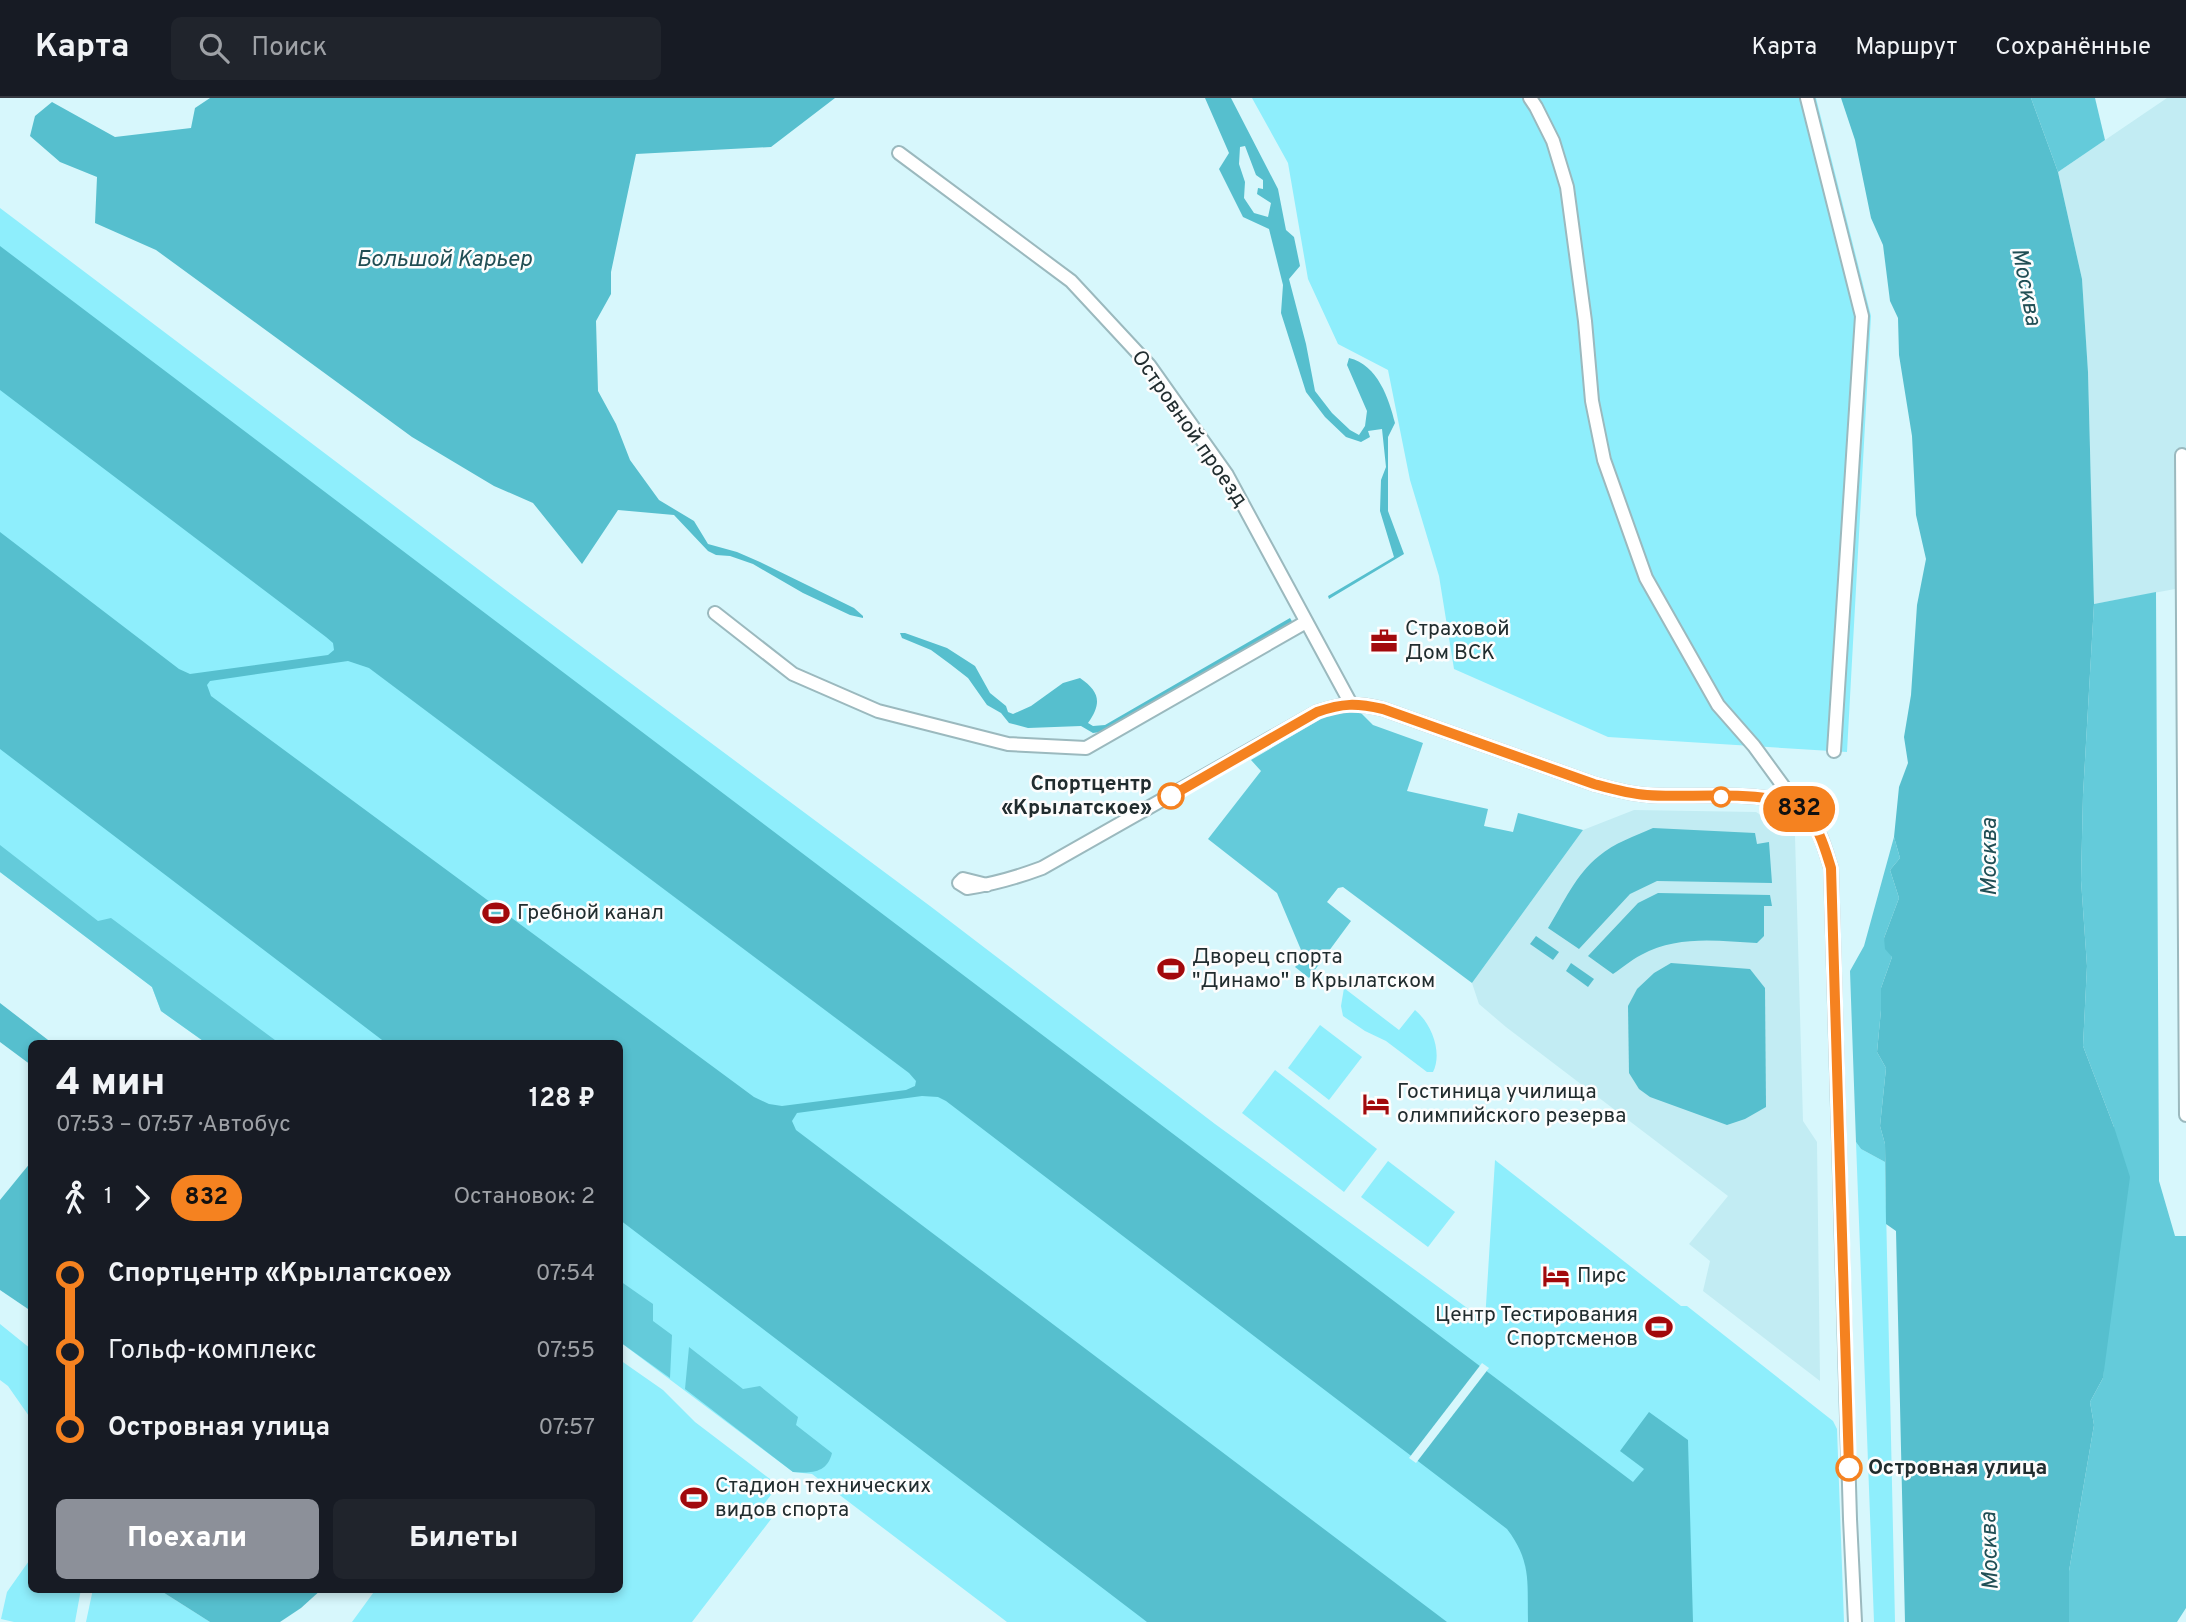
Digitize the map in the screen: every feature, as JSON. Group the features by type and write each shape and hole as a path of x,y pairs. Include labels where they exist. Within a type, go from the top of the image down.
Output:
{"street":[{"path":"1530,98 1553,141 1567,187 1585,321 1592,401 1604,460 1646,578 1718,705 1754,746 1818,833 1831,868 1855,1622"},
{"path":"1807,98 1862,316 1834,751"},
{"name":"Островной проезд","path":"900,153 1071,281 1149,365 1227,475 1351,704"},
{"path":"2182,455 2186,1115"},
{"path":"715,613 793,674 878,711 1008,744 1086,748 1306,622"},
{"path":"967,888 1007,881 1042,868 1317,712 1351,704 1383,709 1623,792 1647,795 1757,797 1783,801 1802,811"},
{"path":"1825,848 1826,830"}],"shaded area":[{"path":"1252,98 1816,98 1871,316 1847,752 1608,737 1454,669 1439,576 1410,480 1388,370 1338,344 1308,279 1288,163"},
{"path":"2031,98 2095,98 2105,140 2058,172"},
{"path":"2167,98 2186,98 2186,587 2094,604 2088,372 2082,279 2058,172"},
{"name":"Гребной канал","path":"0,208 930,906 1215,1124 1485,1321 1495,1160 1681,1306 1687,1306 1833,1421 1837,1429 1844,1622 1007,1622 812,1474 793,1472 623,1344 623,1040 202,1040 161,1011 152,987 0,872"},
{"path":"2156,592 2159,1181 2175,1236 2186,1236 2186,1608 2177,1622 2069,1622 2069,1571 2094,1425 2090,1402 2103,1378 2114,1127 2083,1046 2087,966 2081,880 2083,795 2094,604"},
{"path":"1346,712 1361,713 1373,725 1423,743 1407,791 1488,809 1484,826 1513,832 1518,813 1583,830 1472,983 1343,887 1338,888 1327,902 1351,921 1309,978 1295,967 1304,957 1277,893 1208,839 1261,771 1251,760 1324,717"},
{"path":"1634,810 1756,812 1795,836 1803,1121 1817,1142 1820,1381 1703,1291 1710,1261 1689,1244 1728,1196 1506,1027 1479,1004 1472,983 1583,830"},
{"path":"1894,837 1900,858 1890,870 1899,898 1884,938 1892,957 1881,988 1877,1052 1886,1068 1880,1126 1885,1144 1885,1162 1861,1149 1856,1142 1850,971 1864,946"},
{"path":"0,845 98,921 111,918 275,1040 202,1040 161,1011 152,987 0,872"},
{"path":"1344,988 1399,1030 1415,1010 1426,1022 1434,1038 1437,1056 1433,1072 1427,1072 1386,1041 1343,1016 1341,1006"},
{"path":"1320,1025 1362,1057 1329,1100 1288,1068"},
{"path":"1275,1070 1377,1149 1344,1192 1242,1113"},
{"path":"1856,1142 1861,1149 1885,1162 1895,1622 1874,1622"},
{"path":"1388,1161 1455,1212 1428,1247 1361,1197"},
{"path":"623,1283 653,1304 653,1321 672,1335 670,1378 623,1344"},
{"path":"0,1324 28,1347 28,1415 8,1386 0,1380"},
{"path":"689,1347 743,1389 760,1386 798,1417 796,1425 832,1453 826,1465 817,1471 793,1472 685,1389"},
{"name":"Стадион технических видов спорта","path":"623,1362 663,1390 695,1422 774,1482 774,1491 764,1504 775,1514 692,1622 352,1622 373,1593 623,1593"},
{"path":"28,1562 28,1593 80,1593 75,1622 14,1622 1,1619 7,1592"},
{"path":"92,1593 164,1593 210,1622 86,1622"}],"water":[{"name":"Большой Карьер","path":"210,98 835,98 771,147 636,154 611,272 611,294 596,321 598,391 616,424 630,460 659,500 694,521 708,544 760,562 854,608 863,618 850,615 803,593 753,564 708,551 674,515 618,510 582,564 533,503 494,486 412,437 156,250 95,223 97,177 60,162 30,136 35,116 52,102 115,137 191,128 195,108"},
{"path":"1205,98 1231,98 1278,189 1286,230 1294,237 1300,266 1289,279 1315,391 1332,413 1359,435 1365,426 1367,411 1347,365 1349,358 1359,362 1375,375 1381,384 1395,423 1388,437 1388,511 1404,554 1329,599 1328,596 1394,557 1380,511 1381,480 1386,467 1382,429 1368,431 1370,437 1361,442 1346,437 1325,417 1306,392 1281,313 1283,285 1269,229 1243,217 1219,169 1229,153","holes":["1245,146 1256,175 1263,180 1263,189 1258,188 1257,194 1271,203 1268,217 1254,213 1244,198 1245,182 1239,164 1240,147"]},
{"name":"Москва","path":"1841,98 2031,98 2058,172 2082,279 2088,372 2094,604 2083,795 2081,880 2087,966 2083,1046 2130,1177 2103,1378 2090,1402 2094,1425 2069,1571 2069,1622 1905,1622 1896,1231 1886,1224 1885,1144 1880,1126 1886,1068 1877,1052 1881,988 1892,957 1885,949 1884,938 1899,898 1890,870 1900,858 1894,837 1899,787 1908,763 1904,737 1911,695 1917,605 1926,559 1916,515 1912,436 1899,355 1898,318 1890,301 1883,245 1871,218 1855,140"},
{"name":"Гребной канал","path":"0,246 1633,1482 1644,1469 1620,1451 1649,1412 1688,1440 1693,1622 1528,1622 1528,1584 1524,1563 1521,1552 1507,1529 946,1101 938,1097 922,1096 797,1113 792,1121 796,1130 1447,1622 1147,1622 623,1222 623,1040 382,1040 0,749 0,532 179,669 190,674 328,655 334,650 333,643 0,390","holes":["348,661 369,668 909,1073 916,1081 915,1086 906,1090 782,1106 754,1097 211,696 207,685 210,681"]},
{"path":"1290,618 1293,623 1108,731 1093,733 1081,726 1028,728 1009,723 1001,713 987,705 968,678 931,650 902,638 900,633 947,648 975,666 990,693 1013,714 1031,706 1063,683 1080,678 1092,688 1097,698 1095,710 1088,723 1093,726 1105,725"},
{"path":"1653,828 1755,833 1757,844 1769,842 1772,883 1657,881 1630,894 1579,949 1548,928 1570,890 1591,863 1611,847"},
{"path":"1658,893 1770,895 1772,906 1764,906 1764,936 1757,943 1698,941 1669,944 1641,955 1613,974 1588,956 1638,903"},
{"path":"1536,936 1559,952 1553,960 1530,944"},
{"path":"1571,963 1594,979 1588,987 1566,971"},
{"path":"1671,963 1750,969 1765,988 1766,1107 1745,1119 1727,1125 1650,1097 1639,1089 1629,1073 1628,1006 1637,989 1654,973"},
{"path":"0,1003 48,1040 28,1040 28,1063 0,1042"},
{"path":"28,1166 28,1309 0,1290 0,1200"},
{"path":"164,1593 318,1593 280,1622 210,1622"}],"pier":[{"path":"1482,1363 1489,1368 1416,1463 1409,1458"}],"bus line":[{"name":"832","path":"1171,796 1317,712 1351,704 1383,709 1623,792 1647,795 1757,797 1783,801 1802,811 1818,833 1831,868 1849,1468"}],"place":[{"name":"Страховой Дом ВСК","path":"1384,641"},
{"name":"Спортцентр «Крылатское»","path":"1171,796"},
{"name":"Гребной канал","path":"496,913"},
{"name":"Дворец спорта \"Динамо\" в Крылатском","path":"1171,969"},
{"name":"Гостиница училища олимпийского резерва","path":"1376,1104"},
{"name":"Пирс","path":"1556,1276"},
{"name":"Центр Тестирования Спортсменов","path":"1659,1327"},
{"name":"Островная улица","path":"1849,1468"},
{"name":"Стадион технических видов спорта","path":"694,1498"}]}
